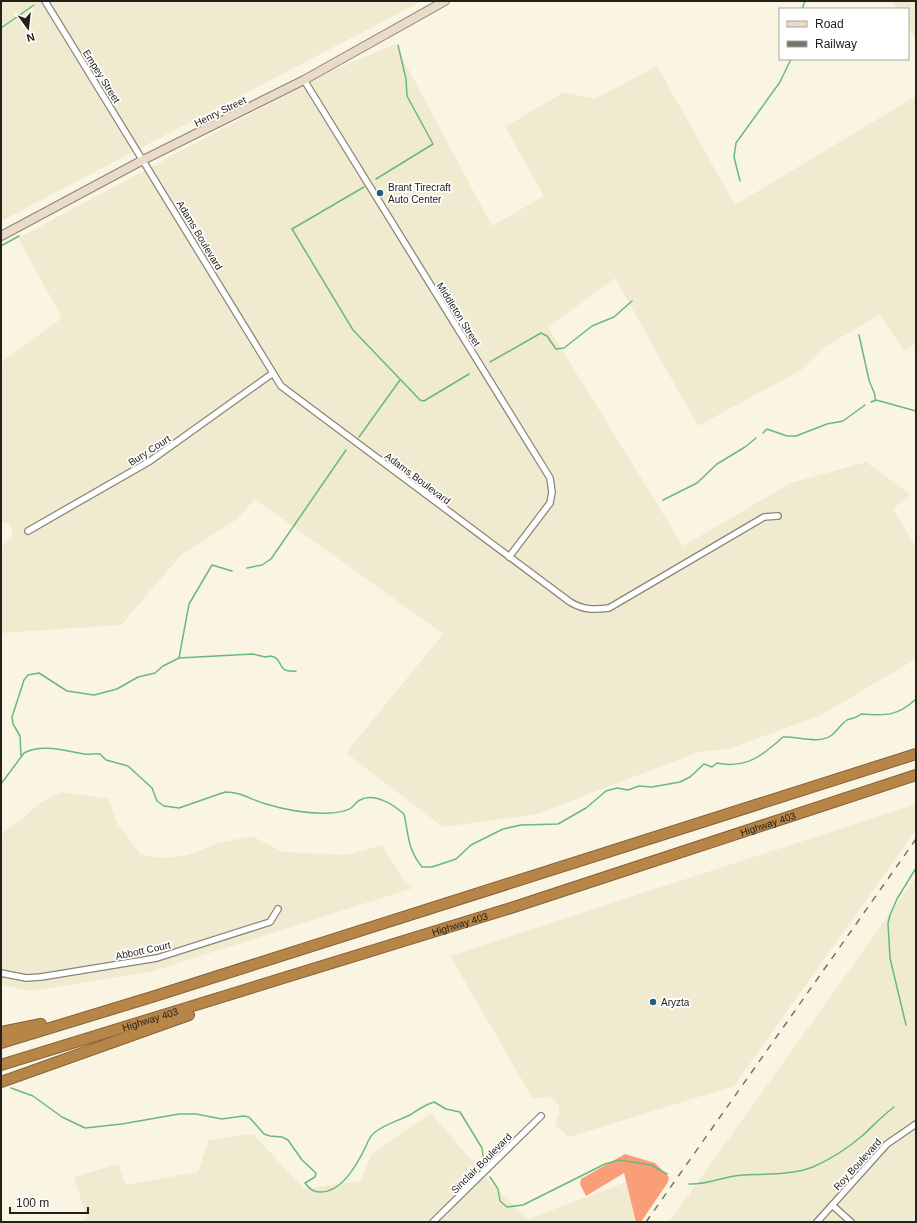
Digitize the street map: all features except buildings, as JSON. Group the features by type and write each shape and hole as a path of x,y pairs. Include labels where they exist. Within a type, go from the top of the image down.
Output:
{"highway":[{"path":"1,1043 155,996 916,754"},
{"name":"Highway 403","path":"1,1065 263,986 522,905 916,775"},
{"path":"1,1082 245,994 263,986"},
{"path":"1,1032 64,1019 142,997 155,996"}],"main road":[{"name":"Henry Street","path":"1,236 143,160 304,80 445,1"}],"street":[{"name":"Empey Street","path":"45,1 143,160"},
{"name":"Middleton Street","path":"304,80 550,478 552,492 550,503 509,557"},
{"name":"Adams Boulevard","path":"143,160 281,386 509,557 580,608 600,610 609,608 764,517 778,516"},
{"name":"Bury Court","path":"28,531 150,461 273,373"},
{"name":"Abbott Court","path":"1,973 26,978 41,977 157,958 270,922 278,909"},
{"name":"Sinclair Boulevard","path":"433,1222 541,1116"},
{"name":"Roy Boulevard","path":"817,1222 887,1144 916,1124"},
{"path":"832,1205 851,1222"}],"shaded area":[{"path":"1,1 422,1 1,221"},
{"path":"892,1 916,1 916,40 909,29 909,8 896,8"},
{"path":"395,44 492,226 544,196 505,127 564,92 595,99 657,66 735,205 916,96 916,343 904,351 880,314 823,348 801,370 698,426 615,278 548,327 683,546 791,483 866,462 910,494 893,509 916,547 916,659 821,715 731,748 696,753 537,814 443,827 346,753 443,634 255,499 237,519 181,555 121,625 1,633 1,547 13,537 10,524 1,522 1,362 62,318 18,238 327,73"},
{"path":"62,792 109,799 116,822 141,855 166,858 188,855 218,843 252,836 283,852 347,855 382,845 402,877 413,888 150,972 30,991 1,985 1,834 23,818 41,802"},
{"path":"916,804 916,830 734,1086 569,1137 555,1125 559,1115 559,1106 554,1100 548,1096 533,1099 450,956"},
{"path":"916,877 916,1222 669,1222"},
{"path":"431,1113 491,1183 528,1219 626,1182 636,1222 80,1222 87,1218 74,1177 119,1164 125,1185 198,1172 209,1140 253,1134 304,1189 360,1181 372,1154"},
{"path":"625,1154 655,1163 669,1177 668,1182 641,1222 636,1222 624,1173 586,1196 580,1184 581,1179"}],"waterway":[{"path":"802,8 805,1"},
{"path":"1,28 34,5"},
{"path":"376,179 433,144 407,96 406,79 398,45"},
{"path":"740,181 734,157 736,143 780,82 791,60"},
{"path":"364,187 292,229 353,330 420,400 424,401 469,374"},
{"path":"1,246 19,236"},
{"path":"490,362 541,333 547,336 556,349 564,348 592,326 614,317 632,301"},
{"path":"859,335 869,380 875,395 875,401"},
{"path":"359,437 400,380"},
{"path":"871,402 876,400 916,411"},
{"path":"763,433 767,429 787,436 796,436 827,424 843,421 865,405"},
{"path":"663,500 697,483 717,464 745,447 756,438"},
{"path":"247,568 262,565 271,559 346,450"},
{"path":"179,658 189,604 212,565 232,571"},
{"path":"21,756 20,736 13,724 12,717 24,680 28,675 39,673 67,691 94,695 117,689 138,677 155,673 163,666 179,658 253,654 265,657 271,656 278,660 285,670 296,671"},
{"path":"1,784 24,753 31,750 46,748 87,754 100,754 106,760 128,766 152,788 157,801 164,806 179,808 225,792 231,792 266,804 290,810 330,813 341,812 349,809 359,801 366,798 377,799 395,807 404,814 409,842 417,860 422,867 432,867 456,859 471,845 503,829 521,825 558,824 586,808 606,791 617,788 628,790 639,786 652,787 680,782 690,777 704,764 712,767 717,763 737,764 745,762 761,755 783,737 814,740 826,738 832,735 847,720 861,714 891,714 903,709 916,699"},
{"path":"906,1025 890,958 888,923 897,899 916,868"},
{"path":"11,1088 33,1096 62,1117 85,1128 122,1124 179,1114 196,1114 222,1119 243,1116 249,1117 264,1134 282,1137 288,1140 302,1160 316,1173 315,1177 305,1183 311,1190 318,1192 328,1191 335,1188 348,1176 363,1153 370,1137 378,1130 434,1102 446,1109 460,1112 482,1148 483,1156"},
{"path":"689,1184 703,1183 743,1175 787,1173 813,1167 832,1157 862,1136 894,1107"},
{"path":"490,1177 498,1189 500,1201 507,1207 523,1205 605,1164 619,1160 651,1165 667,1174"}],"railway":[{"path":"646,1222 916,839"}],"place":[{"name":"Brant Tirecraft Auto Center","path":"380,193"},
{"name":"Aryzta","path":"653,1002"}]}
